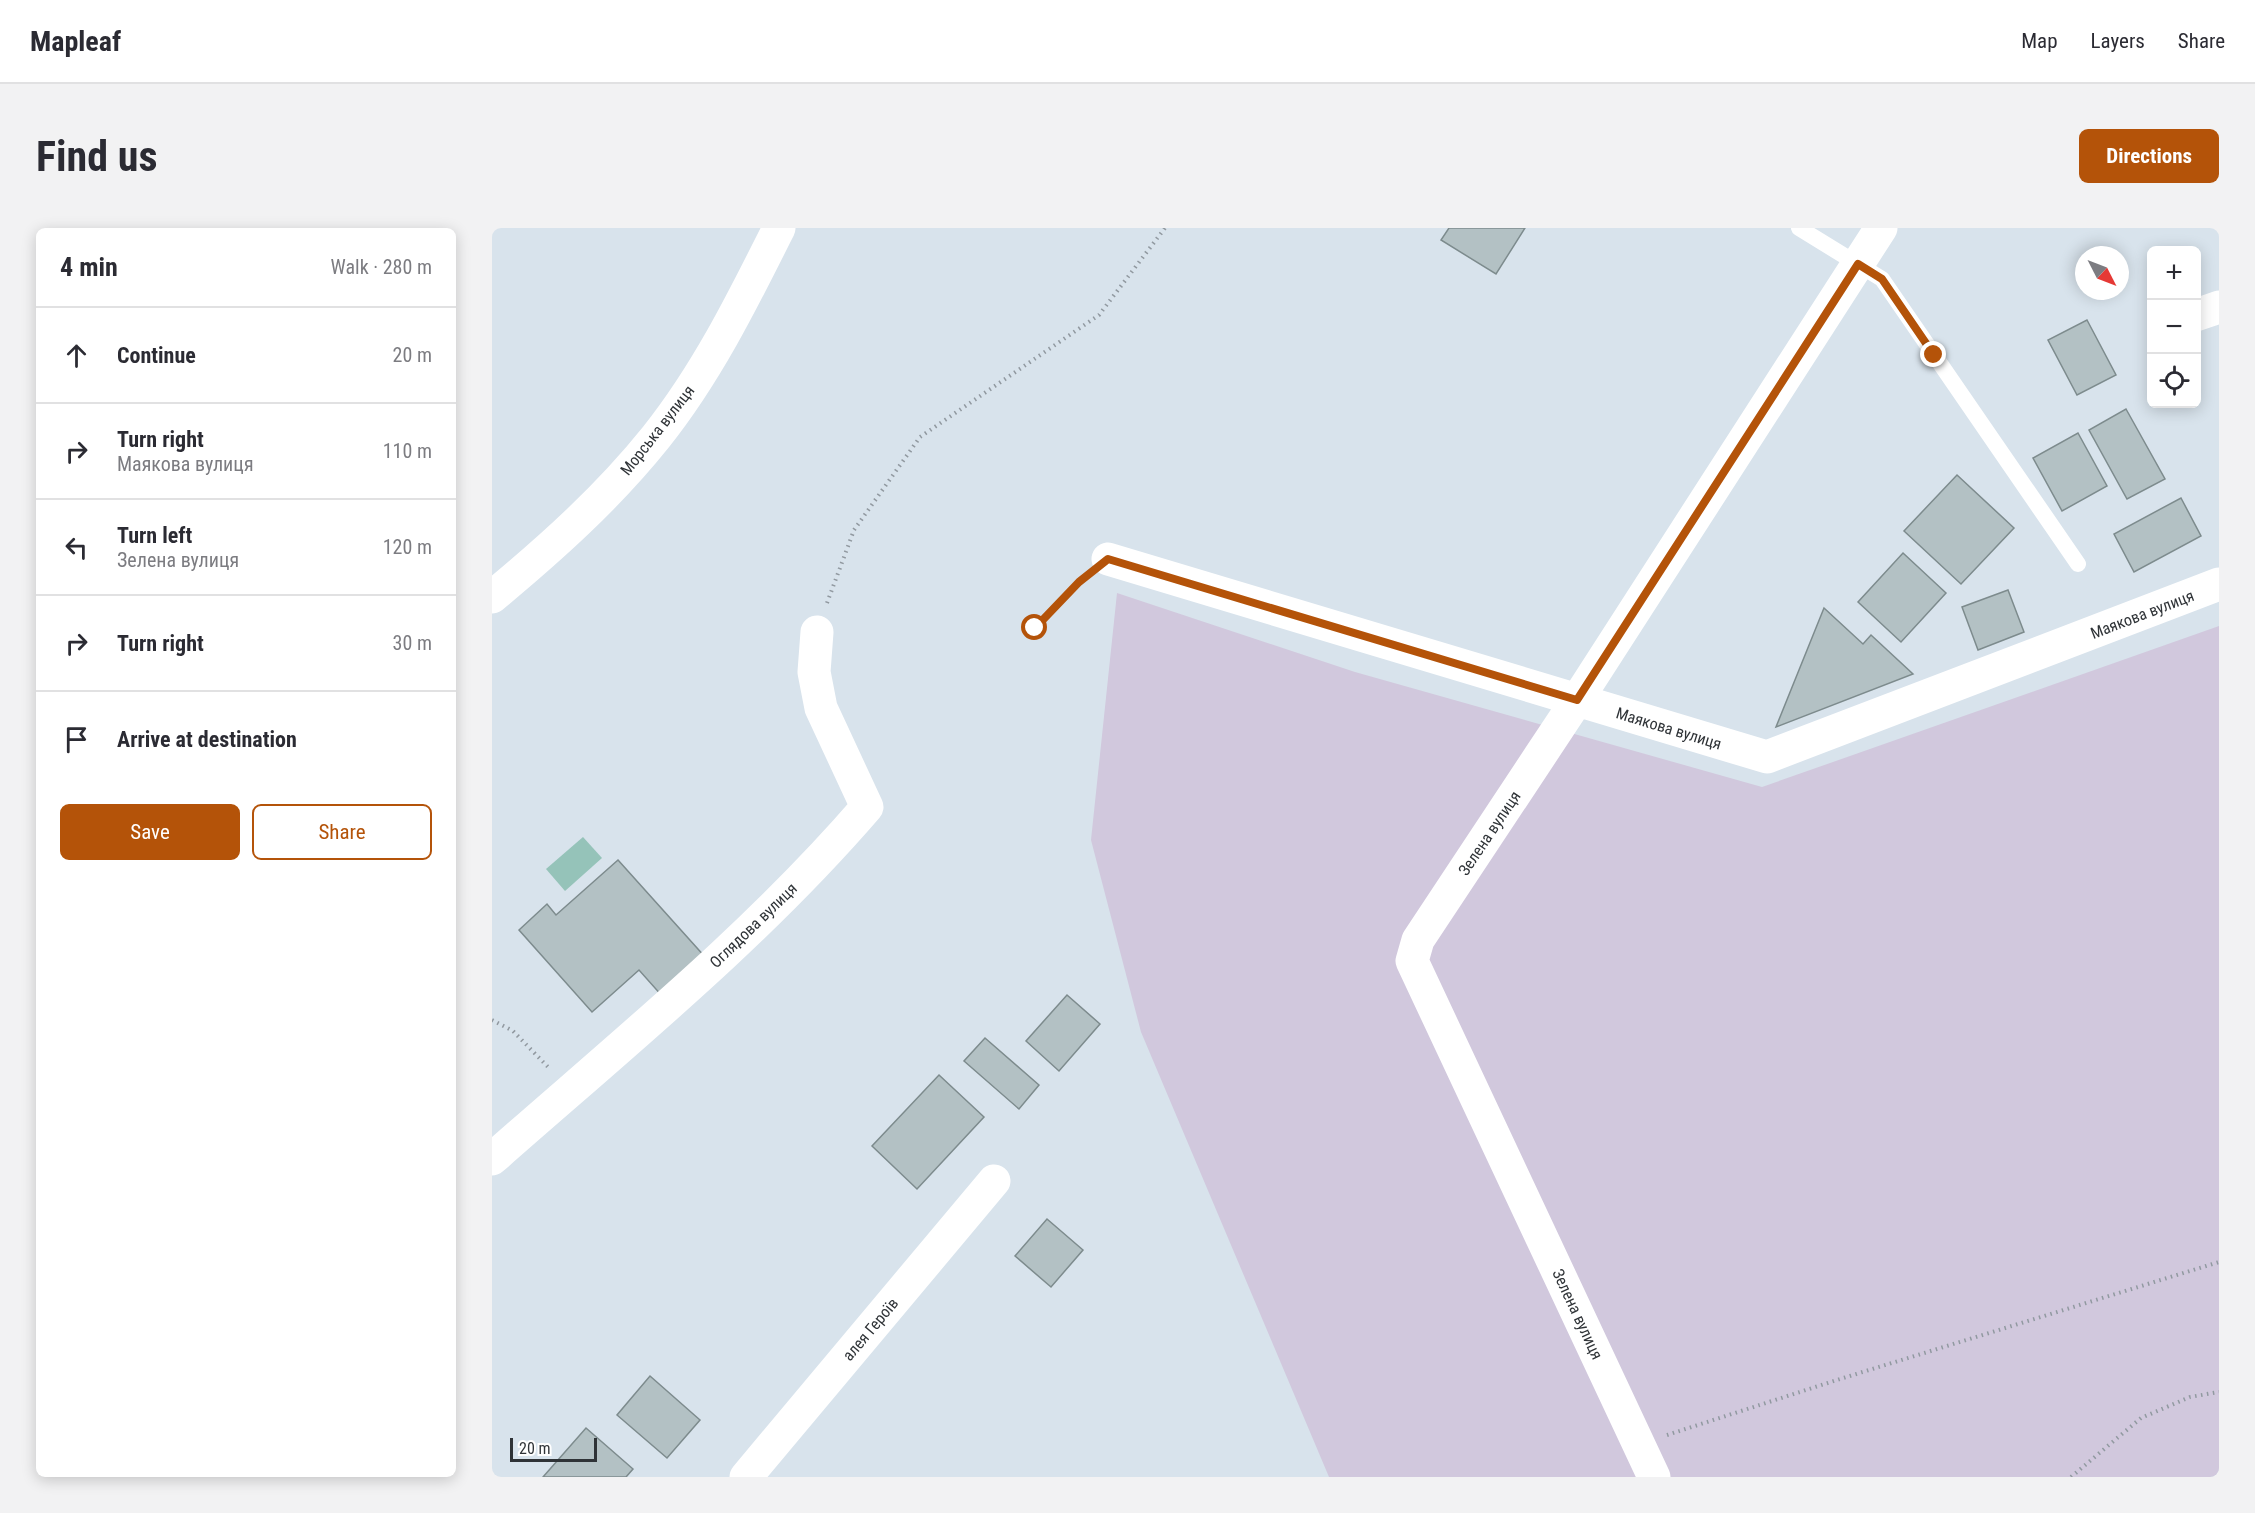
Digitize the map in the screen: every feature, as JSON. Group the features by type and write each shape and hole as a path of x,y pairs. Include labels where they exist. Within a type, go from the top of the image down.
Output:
{"street":[{"name":"Морська вулиця","path":"492,597 608,493 657,436 698,377 735,316 779,228"},
{"name":"Зелена вулиця","path":"1654,1477 1412,961 1418,940 1577,700 1881,228"},
{"path":"2201,313 2219,307"},
{"name":"Маякова вулиця","path":"1108,559 1767,757 2219,584"},
{"name":"Оглядова вулиця","path":"492,1159 713,965 826,854 867,807 821,708 814,672 817,632"},
{"name":"алея Героїв","path":"746,1477 993,1181"}],"lane":[{"path":"1799,228 1882,279 2078,564"}],"path":[{"path":"817,632 854,530 921,437 1099,315 1165,228"},
{"path":"1035,628 1079,582 1108,559"},
{"path":"492,1020 513,1031 570,1090"},
{"path":"1639,1444 1839,1379 2219,1262"},
{"path":"2071,1477 2141,1419 2190,1397 2219,1392"}],"shaded area":[{"path":"1117,593 1355,672 1762,787 2219,626 2219,1477 1329,1477 1141,1032 1091,840"},
{"path":"583,837 602,858 565,891 546,869"}],"building":[{"path":"1449,228 1525,228 1496,274 1441,240"},
{"path":"2087,320 2116,375 2077,395 2048,340"},
{"path":"2126,409 2165,479 2127,499 2089,430"},
{"path":"2078,433 2107,486 2062,511 2033,458"},
{"path":"1957,475 2014,528 1961,584 1904,531"},
{"path":"2181,498 2201,536 2134,572 2114,534"},
{"path":"1903,553 1946,593 1901,642 1858,602"},
{"path":"2008,590 2024,632 1978,650 1962,607"},
{"path":"1824,608 1863,644 1871,635 1913,674 1776,727"},
{"path":"618,860 706,958 663,997 639,970 592,1012 519,930 547,904 556,915"},
{"path":"1067,995 1100,1024 1059,1071 1026,1041"},
{"path":"985,1038 1039,1085 1019,1109 964,1061"},
{"path":"939,1075 984,1117 917,1189 872,1146"},
{"path":"1047,1219 1083,1250 1051,1287 1015,1256"},
{"path":"650,1376 700,1420 667,1458 617,1415"},
{"path":"586,1428 633,1469 626,1477 543,1477"}],"route":[{"path":"1035,628 1079,582 1108,559 1577,700 1858,264 1882,279 1934,355"}]}
